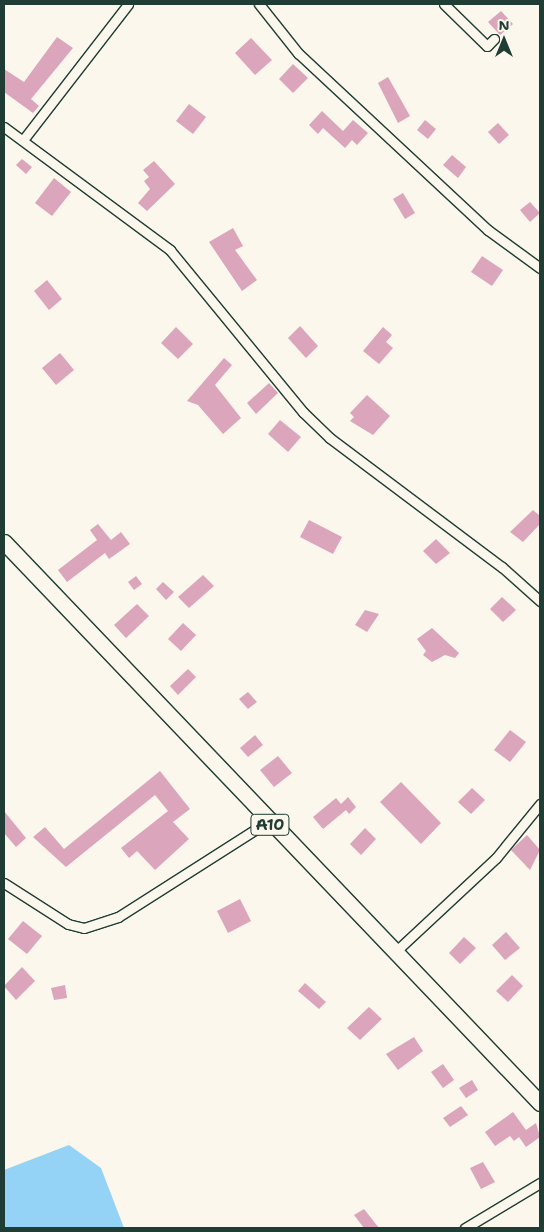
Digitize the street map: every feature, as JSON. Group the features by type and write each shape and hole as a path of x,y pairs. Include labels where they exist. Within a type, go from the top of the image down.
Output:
{"highway":[{"name":"A10","path":"4,542 267,822 540,1103"}],"street":[{"path":"23,140 128,4"},
{"path":"259,4 298,53 488,230 540,268"},
{"path":"444,4 487,46 494,39"},
{"path":"4,127 170,250 303,412 330,438 502,567 540,601"},
{"path":"394,953 496,858 540,804"},
{"path":"4,882 68,924 84,928 118,917 267,822"},
{"path":"465,1228 540,1183"}],"water":[{"path":"69,1145 101,1168 124,1228 4,1228 4,1170"}],"building":[{"path":"501,11 513,24 500,35 488,22"},
{"path":"57,37 73,48 31,99 39,106 33,113 4,92 4,69 24,82"},
{"path":"251,38 272,60 255,75 235,53"},
{"path":"293,64 308,78 293,93 279,79"},
{"path":"388,77 410,116 398,123 378,83"},
{"path":"189,104 206,117 193,134 176,121"},
{"path":"322,111 343,131 353,120 368,133 357,145 352,140 345,148 323,128 318,134 309,125"},
{"path":"425,120 436,129 428,139 417,130"},
{"path":"498,123 509,135 499,144 488,132"},
{"path":"452,155 466,167 458,178 443,165"},
{"path":"22,159 32,167 26,174 16,165"},
{"path":"154,161 175,184 147,211 138,203 150,189 144,181 149,177 143,170"},
{"path":"54,178 71,192 52,216 35,203"},
{"path":"403,193 415,213 405,219 393,199"},
{"path":"530,202 540,213 530,222 520,210"},
{"path":"233,228 243,246 235,250 257,280 242,291 209,242"},
{"path":"482,256 503,270 492,286 471,272"},
{"path":"47,280 62,299 49,310 34,291"},
{"path":"300,326 318,346 306,358 288,338"},
{"path":"176,327 193,344 178,359 161,343"},
{"path":"383,327 392,335 386,342 393,348 379,364 363,351"},
{"path":"60,353 74,370 56,385 42,368"},
{"path":"224,358 232,365 215,385 241,418 223,434 198,405 187,401"},
{"path":"269,383 278,393 256,414 247,403"},
{"path":"367,395 390,416 373,435 350,421 354,417 350,413"},
{"path":"280,420 301,437 288,452 268,434"},
{"path":"533,510 540,516 540,524 523,542 510,532"},
{"path":"309,520 342,537 333,554 300,537"},
{"path":"98,524 111,540 121,532 130,544 109,559 105,553 67,582 58,570 97,540 90,530"},
{"path":"436,539 450,553 436,564 423,551"},
{"path":"203,575 214,586 189,608 178,597"},
{"path":"136,576 142,584 134,590 128,582"},
{"path":"163,582 174,592 166,600 156,589"},
{"path":"502,597 516,610 503,622 490,609"},
{"path":"137,604 149,616 126,638 114,625"},
{"path":"365,610 379,614 367,632 355,625"},
{"path":"183,623 196,635 181,651 168,639"},
{"path":"432,628 459,653 455,658 445,655 432,662 423,655 426,651 417,639"},
{"path":"188,669 196,677 178,695 170,686"},
{"path":"248,692 257,702 248,709 239,699"},
{"path":"510,730 526,742 510,762 494,750"},
{"path":"255,735 263,745 248,757 240,748"},
{"path":"278,756 292,773 274,787 260,770"},
{"path":"160,771 190,809 173,822 189,839 155,870 137,851 129,858 121,848 168,811 155,795 66,867 33,837 45,827 64,849"},
{"path":"401,782 441,823 421,844 380,802"},
{"path":"472,788 485,800 471,814 458,802"},
{"path":"348,797 356,807 349,814 346,810 323,829 313,817 336,798 341,804"},
{"path":"4,811 26,838 16,847 4,833"},
{"path":"365,828 376,839 361,855 350,844"},
{"path":"527,835 540,850 530,870 511,850"},
{"path":"240,899 251,921 228,933 217,911"},
{"path":"23,921 42,936 27,954 8,939"},
{"path":"506,932 520,948 505,960 492,945"},
{"path":"464,937 476,948 460,964 449,953"},
{"path":"22,967 35,981 16,1000 4,986"},
{"path":"512,975 523,986 508,1002 496,991"},
{"path":"305,983 326,1002 319,1009 298,991"},
{"path":"65,985 67,998 54,1000 51,988"},
{"path":"369,1007 382,1019 360,1040 347,1028"},
{"path":"414,1037 423,1051 398,1070 386,1054"},
{"path":"443,1064 454,1080 443,1088 431,1072"},
{"path":"472,1080 478,1090 466,1098 459,1088"},
{"path":"461,1106 468,1115 450,1127 443,1118"},
{"path":"513,1112 526,1130 536,1123 540,1137 526,1147 519,1137 514,1141 510,1136 495,1146 485,1132"},
{"path":"483,1162 495,1182 481,1189 470,1168"},
{"path":"364,1209 379,1228 364,1228 354,1215"}]}
